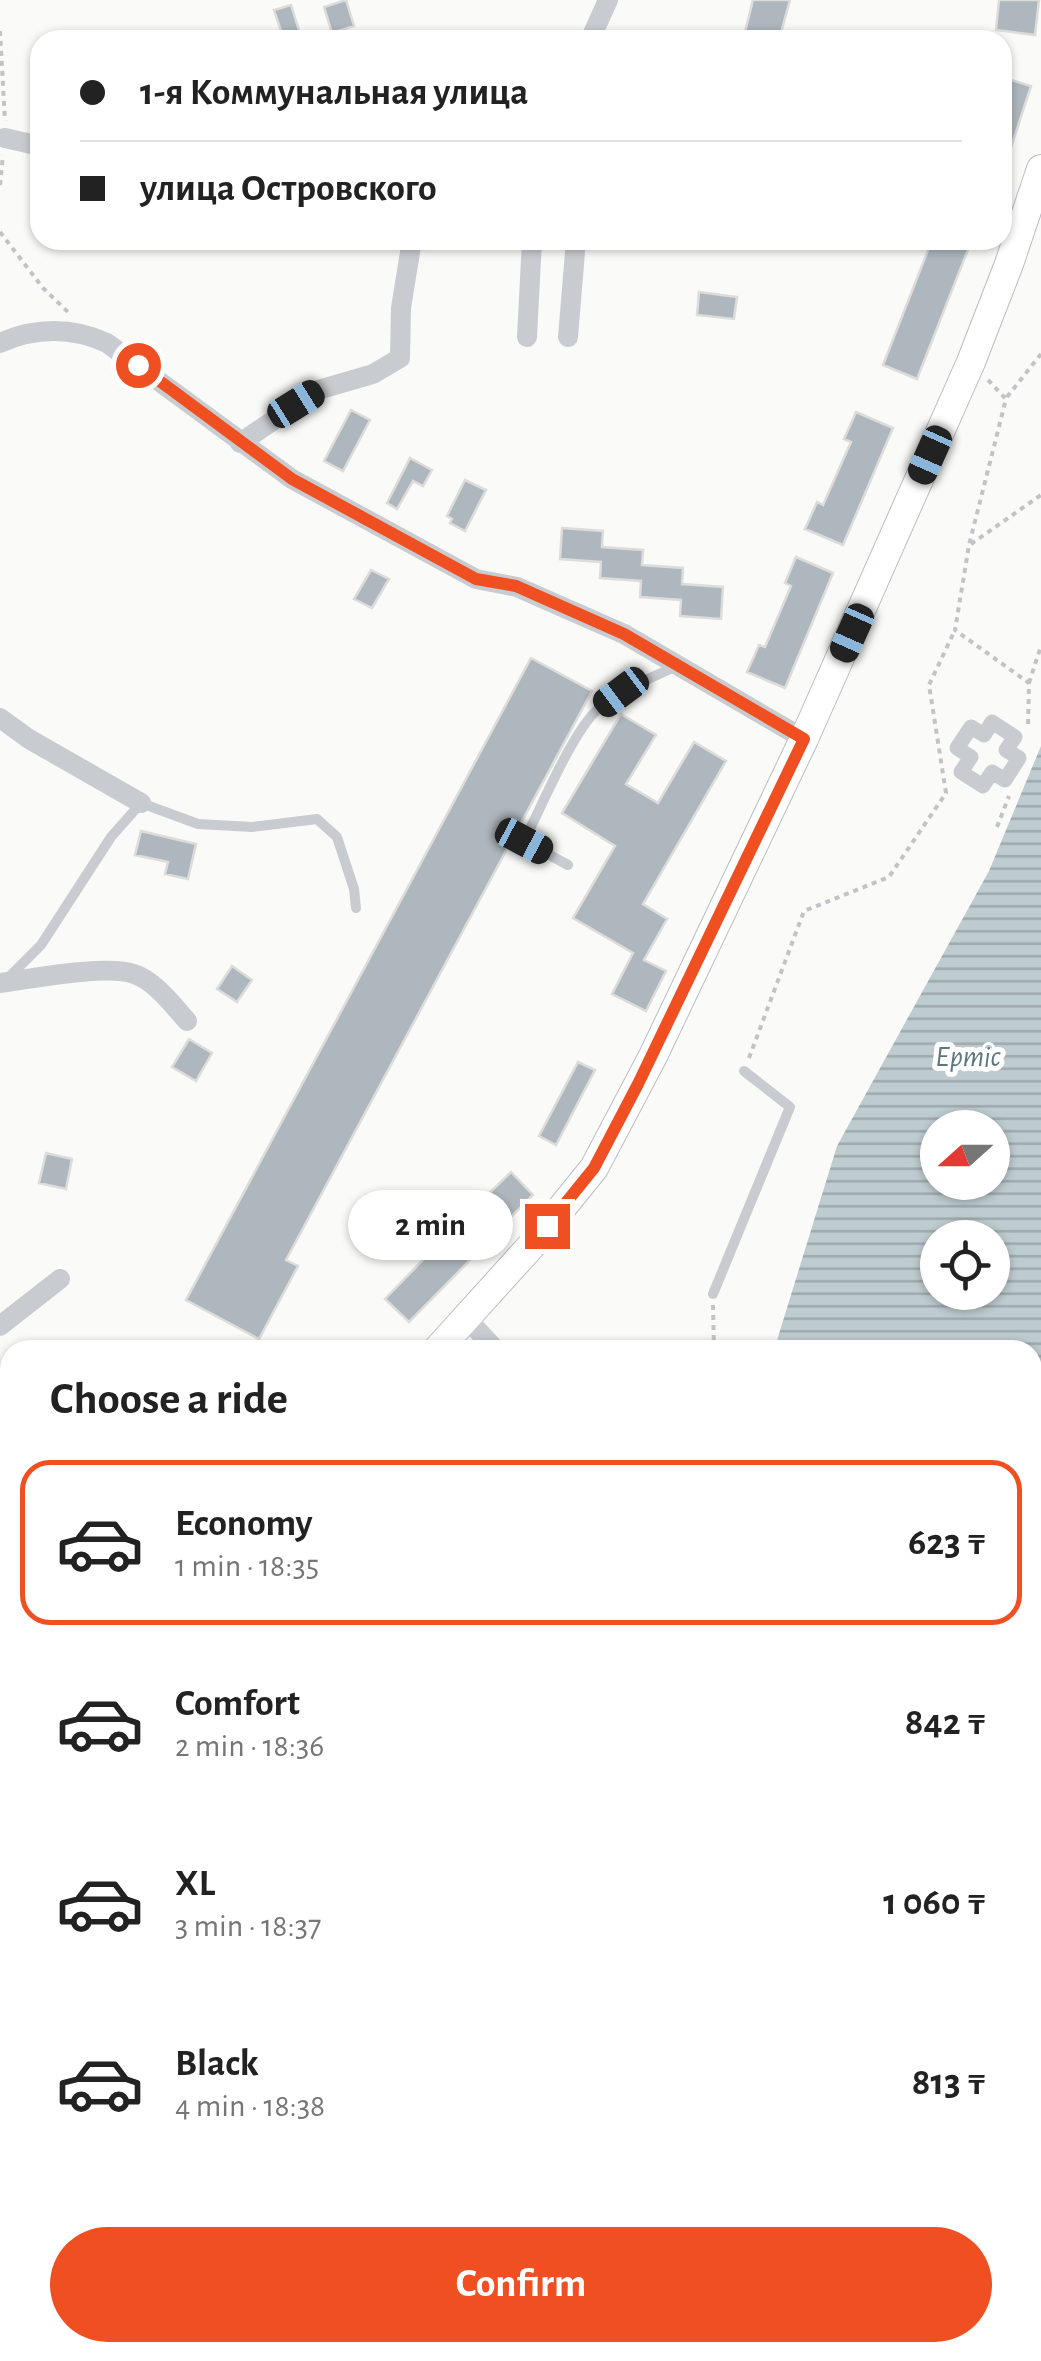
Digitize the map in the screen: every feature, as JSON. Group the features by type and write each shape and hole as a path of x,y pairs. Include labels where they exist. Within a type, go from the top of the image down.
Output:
{"main road":[{"path":"446,1340 594,1168 662,1039 804,739 970,362 1010,264 1041,169"}],"street":[{"path":"594,30 608,0"},
{"path":"5,138 30,144"},
{"path":"240,442 318,390 374,374 400,358 401,308 410,250"},
{"path":"526,336 531,250"},
{"path":"568,337 575,250"},
{"path":"0,343 49,329 92,336 107,343 292,479 476,579 516,586 624,634 804,739"},
{"path":"0,718 140,804"},
{"path":"992,722 1014,737 1006,750 1019,758 1005,780 992,772 983,786 962,772 971,757 957,748 971,727 984,735 992,722"},
{"path":"0,983 104,971 135,974 168,999 187,1020"},
{"path":"0,1326 60,1279"},
{"path":"466,1318 487,1340"}],"lane":[{"path":"568,865 524,841 567,756 594,713 621,692 677,666"},
{"path":"0,983 41,945 111,837 140,804 198,824 252,827 317,819 336,837 354,889 356,908"},
{"path":"714,1294 790,1107 744,1071"}],"path":[{"path":"0,31 5,138 0,185"},
{"path":"0,232 43,288 92,336"},
{"path":"744,1071 804,911 889,877 946,793 928,685 955,630 970,544 1006,399 1041,354"},
{"path":"970,362 1006,399"},
{"path":"970,544 1041,495"},
{"path":"955,630 1029,684"},
{"path":"1027,744 1029,684 1041,646"},
{"path":"997,828 1014,785"},
{"path":"714,1294 714,1340"}],"water":[{"name":"Ертіс","path":"1041,746 1041,1340 777,1340 837,1146 989,871"}],"building":[{"path":"346,0 354,26 331,30 324,7"},
{"path":"753,0 790,0 782,30 746,30"},
{"path":"999,0 1039,0 1035,35 996,30"},
{"path":"291,5 299,30 281,30 274,10"},
{"path":"1012,80 1031,86 1012,144"},
{"path":"928,250 968,250 917,379 883,365"},
{"path":"699,292 737,297 734,319 697,315"},
{"path":"351,410 370,420 343,471 324,461"},
{"path":"856,412 893,428 843,545 805,529 817,502 823,505 851,442 844,439"},
{"path":"410,458 432,470 423,486 413,481 397,509 387,503"},
{"path":"465,480 486,490 465,531 450,523 452,519 447,516"},
{"path":"562,528 603,531 602,547 643,550 642,565 683,568 682,584 723,587 721,619 680,616 681,600 640,597 641,581 600,578 601,562 560,559"},
{"path":"796,557 833,573 785,688 747,672 759,645 765,647 791,586 785,583"},
{"path":"371,570 389,579 372,608 354,599"},
{"path":"531,658 592,691 286,1260 298,1266 259,1339 186,1300"},
{"path":"621,714 656,735 626,784 658,803 694,742 726,761 643,904 667,919 644,960 666,971 646,1011 612,994 633,953 573,918 615,846 562,813"},
{"path":"141,831 196,844 188,879 165,874 168,862 135,855"},
{"path":"232,966 252,980 237,1002 217,989"},
{"path":"189,1039 212,1053 196,1081 172,1067"},
{"path":"578,1062 595,1070 556,1145 539,1136"},
{"path":"46,1153 72,1159 66,1189 39,1183"},
{"path":"511,1172 533,1195 502,1226 479,1203"},
{"path":"451,1231 475,1255 409,1322 385,1299"}],"route":[{"path":"138,365 292,479 476,579 516,586 624,634 804,739 653,1056 594,1168 547,1226"}]}
